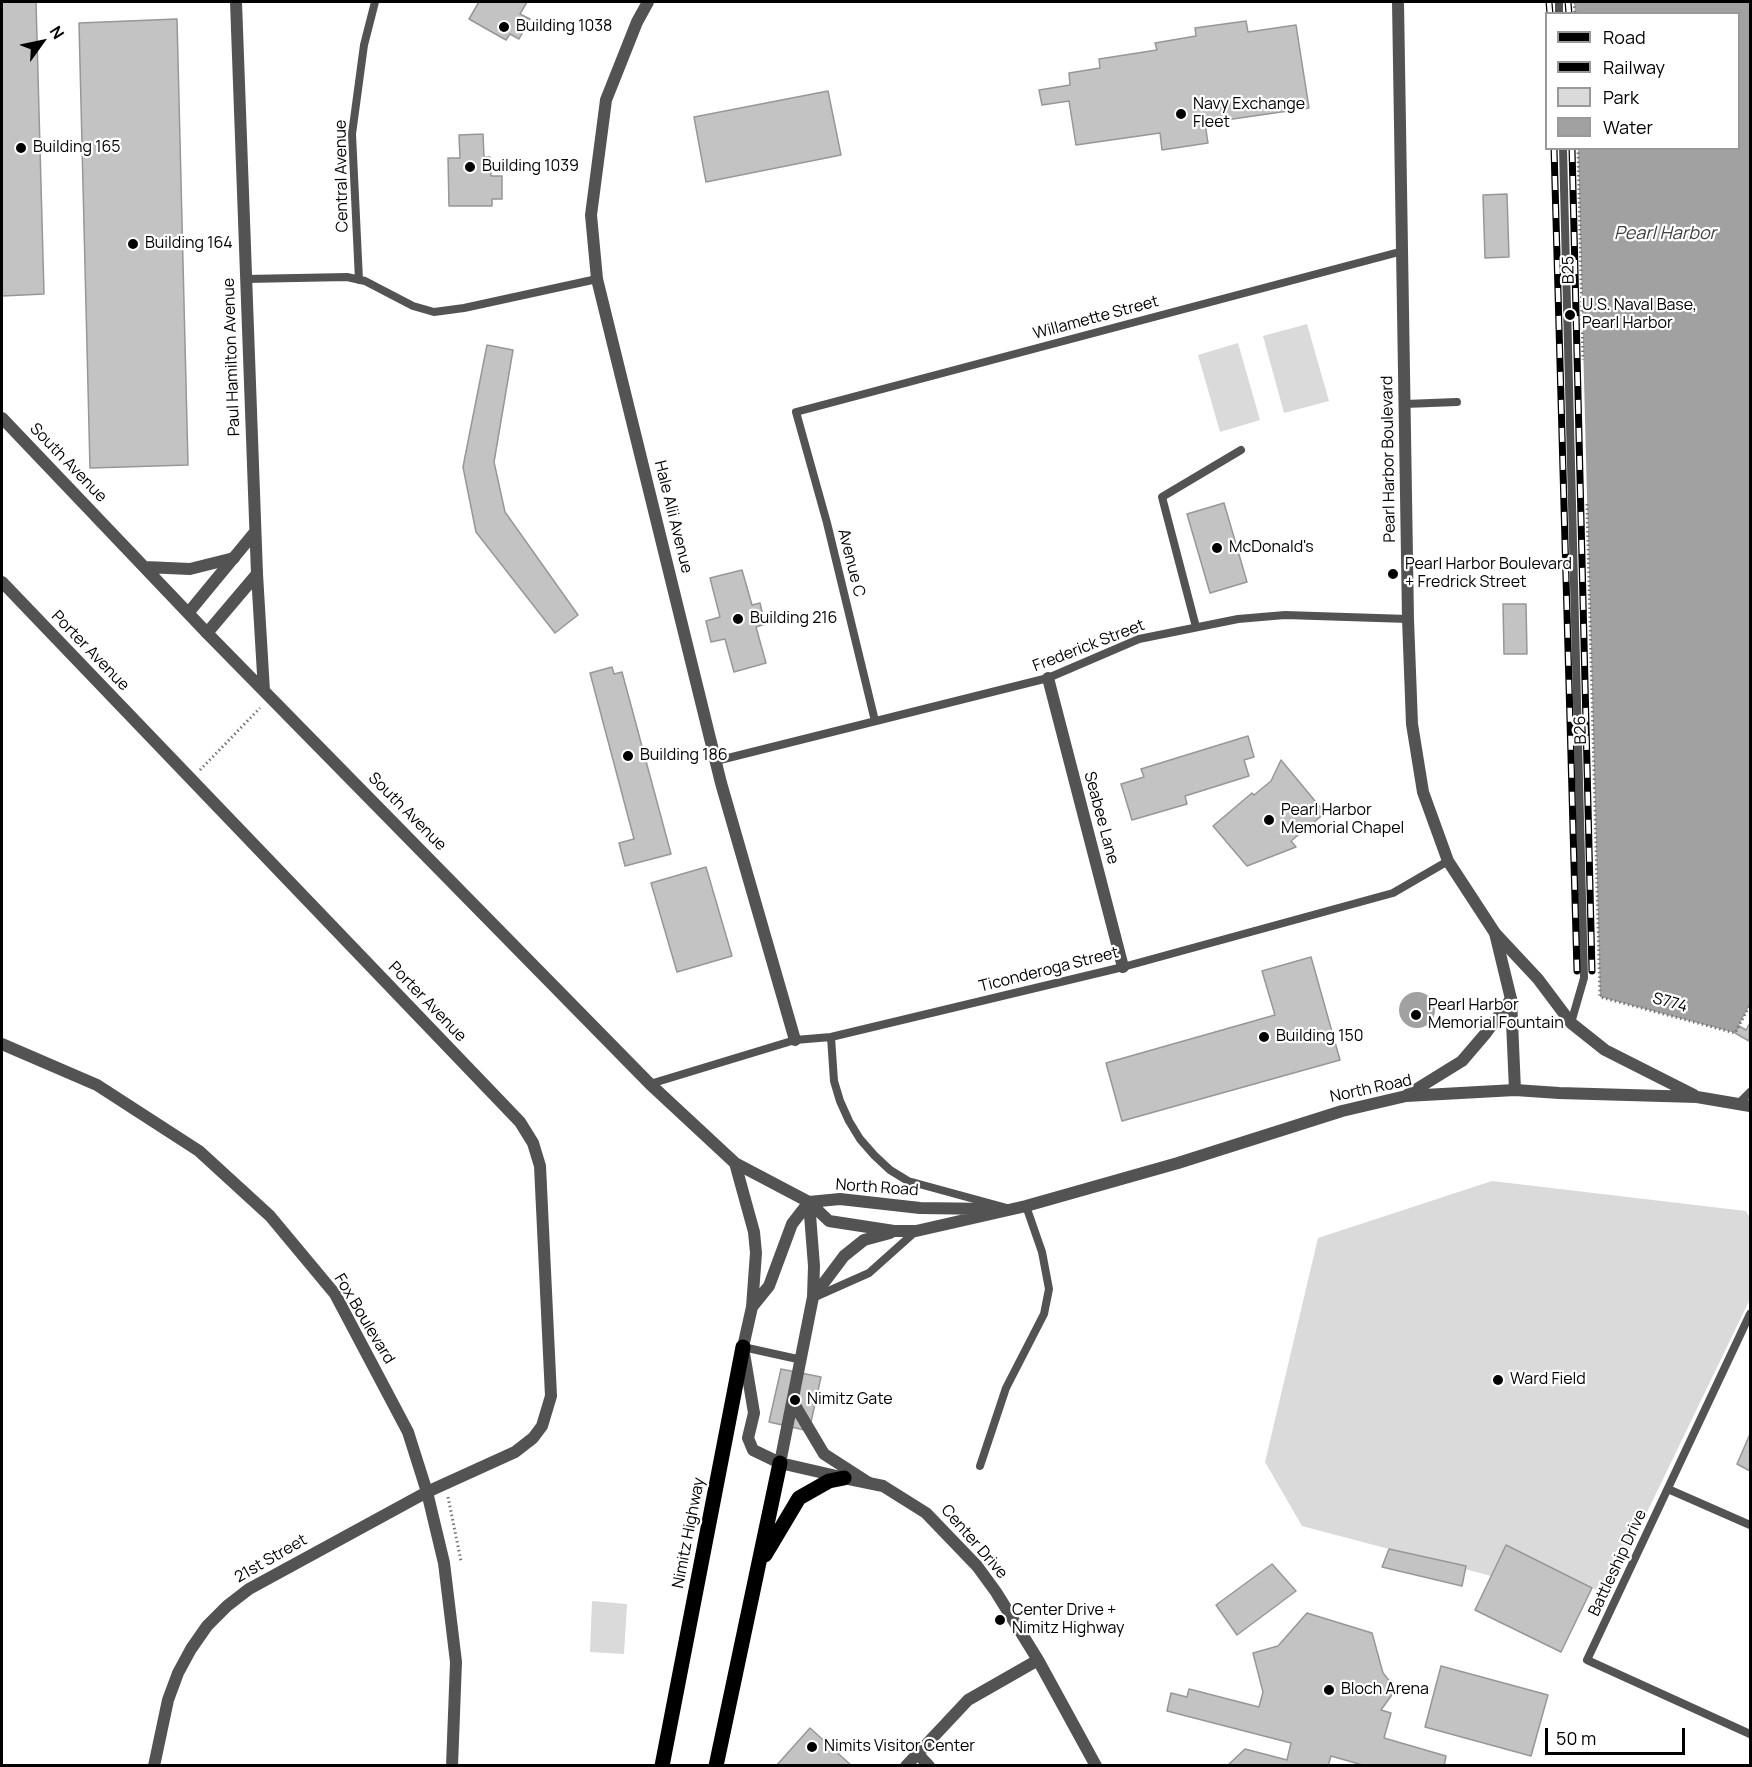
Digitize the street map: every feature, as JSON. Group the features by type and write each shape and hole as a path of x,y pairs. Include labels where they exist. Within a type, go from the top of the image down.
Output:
{"main road":[{"name":"Nimitz Highway","path":"662,1766 743,1347"},
{"path":"716,1766 780,1463"},
{"path":"757,1568 799,1498 829,1480 844,1478"}],"street":[{"name":"Paul Hamilton Avenue","path":"236,2 255,532 267,694"},
{"name":"Hale Alii Avenue","path":"648,2 637,22 606,100 591,215 597,279 716,761 795,1040"},
{"name":"Pearl Harbor Boulevard","path":"1398,2 1408,619 1412,724 1423,792 1448,861 1495,933"},
{"name":"South Avenue","path":"2,418 207,633 650,1084 735,1163 809,1202"},
{"path":"189,612 255,532"},
{"path":"145,567 190,569 234,558"},
{"path":"207,633 257,574"},
{"name":"Porter Avenue","path":"2,582 520,1122 533,1143 541,1178 551,1396 547,1413 542,1426 533,1438 515,1452 427,1492"},
{"name":"Seabee Lane","path":"1048,678 1123,967"},
{"path":"1495,933 1538,979 1571,1023 1605,1050 1697,1097"},
{"path":"1495,933 1511,999 1515,1090"},
{"path":"1406,1096 1462,1061 1511,999"},
{"name":"Fox Boulevard","path":"2,1044 97,1085 199,1151 270,1216 335,1294 408,1432 427,1492 444,1563 456,1662 452,1766"},
{"name":"North Road","path":"809,1202 829,1221 894,1231 916,1231 1026,1206 1178,1163 1342,1111 1406,1096 1515,1090 1560,1094 1697,1097 1745,1105"},
{"name":"Nimitz Highway","path":"735,1163 754,1232 756,1253 752,1307 743,1347"},
{"name":"North Road","path":"809,1202 840,1199 920,1208 1011,1209"},
{"path":"780,1463 813,1297 814,1266 809,1202"},
{"path":"752,1307 769,1286 792,1224 809,1202"},
{"path":"813,1297 844,1256 864,1240 894,1231"},
{"name":"Center Drive","path":"743,1347 754,1413 748,1438 753,1450 780,1463 884,1486 926,1513 977,1566 996,1592 1038,1660 1096,1766"},
{"path":"793,1402 824,1454 869,1483"},
{"name":"21st Street","path":"154,1766 168,1700 178,1673 207,1626 249,1589 427,1492"},
{"path":"906,1766 968,1700 1038,1660"},
{"path":"917,1753 929,1766"}],"lane":[{"name":"Central Avenue","path":"359,280 352,134 364,45 375,2"},
{"path":"1563,150 1584,978 1571,1023"},
{"name":"Willamette Street","path":"796,412 1403,251"},
{"path":"246,279 347,277 359,280 413,306 434,312 464,308 597,279"},
{"path":"1405,404 1457,402"},
{"name":"Avenue C","path":"796,412 827,523 875,722"},
{"path":"1196,627 1162,497 1241,450"},
{"name":"Frederick Street","path":"716,761 1048,678 1139,639 1196,627 1238,619 1285,615 1408,619"},
{"name":"Ticonderoga Street","path":"650,1084 795,1040 831,1037 1123,967 1393,893 1448,861"},
{"path":"831,1037 834,1081 840,1101 849,1121 874,1155 890,1170 908,1181 1011,1209"},
{"path":"1745,1105 1750,1092"},
{"path":"980,1466 1006,1388 1044,1314 1049,1289 1042,1252 1026,1206"},
{"path":"813,1297 869,1273 916,1231"},
{"name":"Battleship Drive","path":"1750,1314 1587,1660 1750,1734"},
{"path":"743,1347 802,1360"},
{"path":"1668,1489 1750,1525"}],"path":[{"name":"B25","path":"1578,150 1584,370"},
{"name":"B26","path":"1587,499 1600,997"},
{"path":"190,780 267,694"},
{"name":"S774","path":"1600,997 1735,1033 1750,1005"}],"green space":[{"path":"1307,324 1329,401 1284,413 1263,336"},
{"path":"1238,343 1260,420 1220,432 1198,355"},
{"name":"Ward Field","path":"1492,1181 1746,1211 1750,1219 1750,1299 1607,1595 1506,1546 1491,1576 1302,1526 1265,1462 1318,1238"},
{"path":"592,1601 627,1604 624,1654 590,1652"}],"water":[{"name":"Pearl Harbor","path":"1574,2 1750,2 1750,1005 1735,1033 1600,997 1578,150 1740,150 1740,12 1575,12"},
{"name":"Pearl Harbor Memorial Fountain","path":"1417,992 1430,997 1435,1010 1430,1023 1417,1028 1404,1023 1399,1010 1404,997"}],"building":[{"name":"Building 165","path":"2,2 36,2 44,294 2,296"},
{"name":"Building 1038","path":"479,2 527,2 520,14 530,19 519,39 510,34 506,40 469,19"},
{"name":"Building 164","path":"177,19 188,465 90,468 79,23"},
{"path":"1246,21 1248,32 1296,25 1309,108 1205,123 1208,143 1162,150 1160,133 1076,145 1069,101 1042,105 1039,90 1070,85 1069,73 1100,68 1099,59 1157,50 1155,43 1196,36 1195,28"},
{"path":"828,91 841,155 706,182 694,117"},
{"name":"Building 1039","path":"483,134 484,157 490,157 491,176 502,176 502,199 492,199 492,206 449,206 448,158 460,158 459,135"},
{"path":"1507,194 1509,257 1485,258 1483,195"},
{"path":"487,345 513,350 494,462 505,512 578,615 555,633 476,532 463,467"},
{"name":"McDonald's","path":"1224,503 1247,582 1210,593 1187,514"},
{"name":"Building 216","path":"742,570 752,605 760,603 765,624 756,627 766,663 734,672 725,639 711,642 706,621 720,617 710,578"},
{"path":"1503,604 1526,604 1527,654 1504,654"},
{"name":"Building 186","path":"612,667 614,674 622,672 671,854 625,866 619,843 634,839 590,673"},
{"path":"1248,736 1254,757 1244,760 1249,776 1185,796 1187,804 1132,820 1121,784 1144,777 1141,769"},
{"name":"Pearl Harbor Memorial Chapel","path":"1281,760 1325,813 1291,841 1296,847 1247,866 1213,826 1252,793 1254,795 1271,781"},
{"path":"706,867 732,956 677,972 651,883"},
{"name":"Building 150","path":"1311,957 1340,1060 1122,1121 1106,1063 1275,1015 1262,971"},
{"path":"1750,1023 1749,1041 1735,1033 1739,1026 1746,1030"},
{"name":"Nimitz Gate","path":"781,1369 821,1377 809,1431 769,1422"},
{"path":"1750,1434 1750,1471 1737,1464"},
{"path":"1506,1545 1592,1588 1561,1652 1475,1610"},
{"path":"1389,1549 1466,1566 1462,1586 1382,1567"},
{"path":"1272,1564 1296,1591 1237,1635 1216,1605"},
{"name":"Bloch Arena","path":"1307,1613 1372,1633 1383,1673 1396,1689 1381,1710 1391,1713 1384,1738 1446,1756 1444,1766 1366,1766 1331,1756 1328,1766 1227,1766 1245,1749 1287,1760 1291,1743 1167,1711 1171,1693 1187,1697 1189,1689 1259,1707 1263,1692 1253,1653 1278,1646"},
{"path":"1441,1666 1548,1695 1531,1756 1425,1727"},
{"name":"Nimits Visitor Center","path":"810,1728 852,1766 776,1766"}],"railway":[{"path":"1549,2 1550,12"},
{"path":"1568,2 1569,12"},
{"path":"1554,150 1577,971"},
{"path":"1572,150 1592,971"}],"place":[{"name":"Building 1038","path":"504,27"},
{"name":"Navy Exchange Fleet","path":"1181,114"},
{"name":"Building 165","path":"21,148"},
{"name":"Building 1039","path":"470,167"},
{"name":"Building 164","path":"133,244"},
{"name":"U.S. Naval Base, Pearl Harbor","path":"1570,315"},
{"name":"McDonald's","path":"1217,548"},
{"name":"Pearl Harbor Boulevard + Fredrick Street","path":"1393,574"},
{"name":"Building 216","path":"738,619"},
{"name":"Building 186","path":"628,756"},
{"name":"Pearl Harbor Memorial Chapel","path":"1269,820"},
{"name":"Pearl Harbor Memorial Fountain","path":"1416,1015"},
{"name":"Building 150","path":"1264,1037"},
{"name":"Ward Field","path":"1498,1380"},
{"name":"Nimitz Gate","path":"795,1400"},
{"name":"Center Drive + Nimitz Highway","path":"1000,1620"},
{"name":"Bloch Arena","path":"1329,1690"},
{"name":"Nimits Visitor Center","path":"812,1747"}]}
